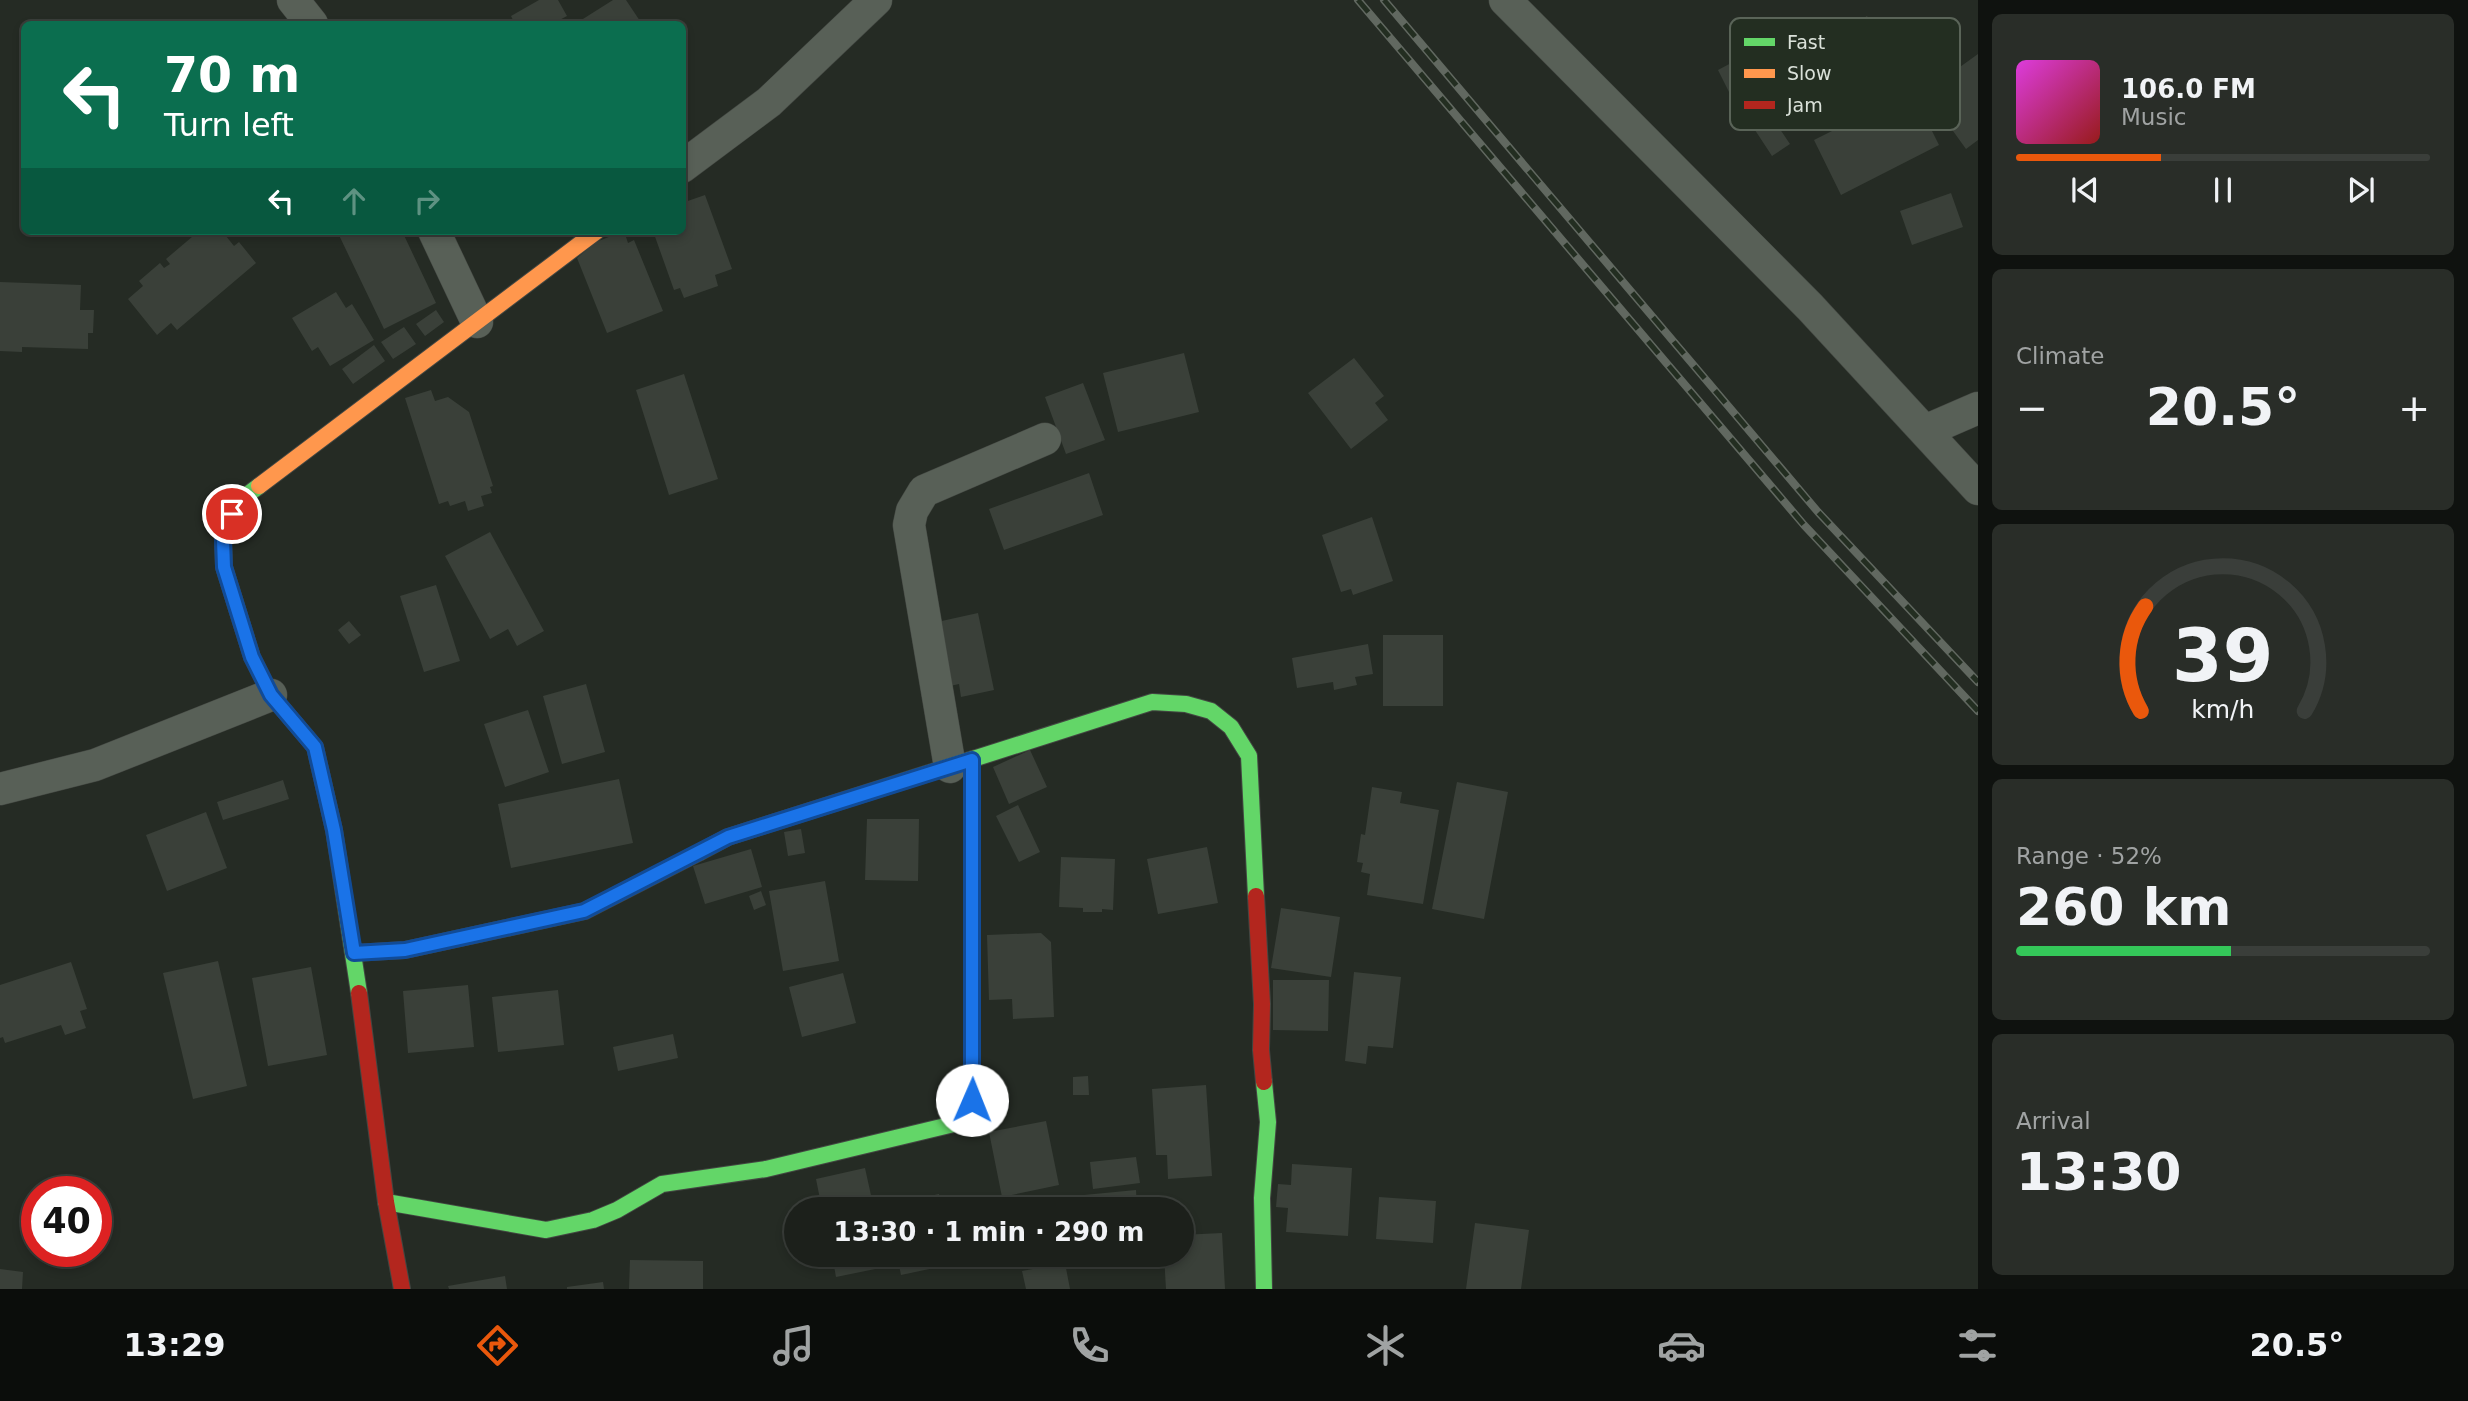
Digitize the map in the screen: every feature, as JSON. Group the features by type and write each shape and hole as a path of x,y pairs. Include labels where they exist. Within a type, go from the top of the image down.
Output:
{"street":[{"path":"293,0 310,21"},
{"path":"686,164 769,102 876,0"},
{"path":"1505,0 1810,307 1978,489"},
{"path":"436,235 477,322"},
{"path":"402,1289 386,1202 354,953 334,830 315,747 271,695 252,657 224,567 223,540 232,514 243,498 592,235"},
{"path":"1925,431 1978,408"},
{"path":"386,1202 547,1230 605,1215 662,1184 766,1168 958,1123 972,1100 961,764 909,526 912,511 924,491 1045,439"},
{"path":"0,789 95,765 271,695"},
{"path":"354,953 405,950 584,911 728,837 1152,702 1188,703 1219,713 1236,730 1249,756 1262,1004 1261,1050 1268,1122 1262,1198 1264,1289"}],"building":[{"path":"539,0 558,0 567,16 558,21 514,21 511,16"},
{"path":"613,0 626,0 640,21 580,21"},
{"path":"1978,54 1978,140 1966,149 1952,130 1960,130 1960,67"},
{"path":"1730,64 1730,94 1718,70"},
{"path":"1755,130 1780,130 1790,144 1772,156"},
{"path":"1834,130 1932,130 1939,145 1841,195 1814,140"},
{"path":"1951,193 1963,227 1912,245 1900,211"},
{"path":"705,195 732,269 715,275 718,286 684,298 680,288 674,290 654,235 686,235 686,202"},
{"path":"194,235 225,235 234,246 239,242 256,263 177,330 171,323 157,335 128,299 143,286 139,281 160,263 164,268 170,264 166,259"},
{"path":"339,235 404,235 436,303 384,329"},
{"path":"614,235 625,235 628,243 634,240 663,311 607,333 577,258 596,242"},
{"path":"0,282 81,285 80,310 94,310 93,333 88,333 88,349 22,347 22,352 0,351"},
{"path":"336,292 346,308 352,304 374,340 330,366 318,347 312,351 292,318"},
{"path":"436,310 444,322 425,336 416,324"},
{"path":"404,327 416,344 393,359 381,342"},
{"path":"374,345 385,361 353,384 342,369"},
{"path":"1184,353 1199,412 1118,432 1103,373"},
{"path":"1354,358 1384,396 1375,403 1388,420 1351,449 1308,393"},
{"path":"684,374 718,479 669,495 636,390"},
{"path":"1083,383 1105,440 1066,454 1045,397"},
{"path":"431,390 435,401 448,397 469,412 493,486 490,487 492,493 481,496 484,506 468,511 465,501 450,506 448,501 439,504 405,398"},
{"path":"1089,473 1103,515 1004,550 989,509"},
{"path":"1372,517 1393,581 1353,595 1351,589 1341,592 1322,535"},
{"path":"490,532 544,631 517,646 508,629 490,639 445,556"},
{"path":"436,585 460,661 424,672 400,596"},
{"path":"978,613 994,690 961,697 959,684 941,688 928,624"},
{"path":"349,621 361,635 349,644 338,630"},
{"path":"1383,635 1443,635 1443,706 1383,706"},
{"path":"1368,644 1373,674 1355,677 1357,685 1334,690 1333,682 1297,688 1292,658"},
{"path":"586,684 605,752 562,764 543,696"},
{"path":"528,710 549,772 505,787 484,724"},
{"path":"1030,750 1047,787 1009,804 993,767"},
{"path":"619,779 633,843 511,868 498,804"},
{"path":"283,780 289,799 223,820 217,802"},
{"path":"1457,782 1508,792 1484,919 1432,909"},
{"path":"1372,787 1402,792 1400,803 1439,810 1423,904 1367,895 1370,874 1361,872 1363,863 1357,862 1361,834 1365,835"},
{"path":"1018,805 1040,852 1019,862 996,816"},
{"path":"206,812 227,868 167,891 146,835"},
{"path":"867,819 919,819 918,881 865,880"},
{"path":"801,829 805,853 788,856 784,832"},
{"path":"1207,847 1218,903 1158,914 1147,859"},
{"path":"751,849 762,887 705,904 693,866"},
{"path":"1061,857 1115,859 1113,910 1083,912 1083,908 1059,907"},
{"path":"825,881 839,961 783,971 769,891"},
{"path":"761,891 766,905 754,910 749,896"},
{"path":"1281,908 1340,917 1331,977 1271,968"},
{"path":"1041,933 1051,942 1054,1017 1013,1019 1012,999 989,1000 987,935"},
{"path":"218,961 247,1086 193,1099 163,973"},
{"path":"71,962 87,1009 80,1011 86,1028 65,1035 61,1025 5,1043 3,1037 0,1038 0,985"},
{"path":"311,967 327,1055 268,1066 252,978"},
{"path":"1354,972 1401,977 1393,1048 1368,1046 1366,1064 1345,1061"},
{"path":"843,973 856,1023 802,1037 789,987"},
{"path":"1273,980 1329,980 1328,1031 1273,1030"},
{"path":"468,985 474,1047 408,1053 403,991"},
{"path":"558,990 564,1045 498,1052 492,997"},
{"path":"673,1034 678,1058 618,1071 613,1047"},
{"path":"1088,1076 1089,1095 1073,1095 1073,1077"},
{"path":"1206,1085 1212,1176 1168,1179 1167,1155 1156,1155 1152,1089"},
{"path":"1046,1121 1059,1185 1002,1197 989,1132"},
{"path":"1136,1157 1140,1183 1093,1189 1090,1162"},
{"path":"1292,1164 1352,1168 1348,1236 1286,1232 1288,1208 1276,1207 1278,1184 1291,1185"},
{"path":"865,1168 871,1197 820,1197 816,1179"},
{"path":"1136,1190 1136,1197 1084,1197"},
{"path":"1379,1197 1436,1201 1433,1243 1376,1239"},
{"path":"1475,1223 1529,1230 1521,1289 1466,1289"},
{"path":"1222,1233 1225,1289 1166,1289 1165,1267 1194,1267 1194,1234"},
{"path":"630,1260 703,1261 703,1289 629,1289"},
{"path":"834,1267 885,1267 836,1277"},
{"path":"899,1267 939,1267 901,1275"},
{"path":"1066,1267 1070,1289 1026,1289 1022,1271"},
{"path":"0,1269 23,1272 22,1289 0,1289"},
{"path":"505,1276 507,1289 449,1289 448,1286"},
{"path":"603,1282 604,1289 567,1289 567,1287"}],"railway":[{"path":"1358,0 1804,525 1978,711"},
{"path":"1384,0 1818,512 1978,682"}],"traffic: fast":[{"path":"259,486 243,498 232,514 223,540 224,567 252,657 271,695 315,747 334,830 359,993"},
{"path":"700,852 728,837 1152,702 1186,704 1211,711 1231,727 1249,756 1256,896"},
{"path":"386,1202 546,1230 593,1220 617,1210 662,1184 766,1169 958,1123 972,1100 972,1009"},
{"path":"1264,1082 1268,1122 1262,1198 1264,1289"}],"traffic: slow":[{"path":"259,486 592,235"},
{"path":"972,760 972,1009"},
{"path":"354,953 405,950 585,911 700,852"}],"traffic: jam":[{"path":"1256,896 1264,1082"},
{"path":"359,993 386,1202 402,1289"}],"route":[{"path":"232,514 223,540 224,567 252,657 271,695 315,747 334,830 354,953 405,950 584,911 728,837 972,760 972,1100"}]}
